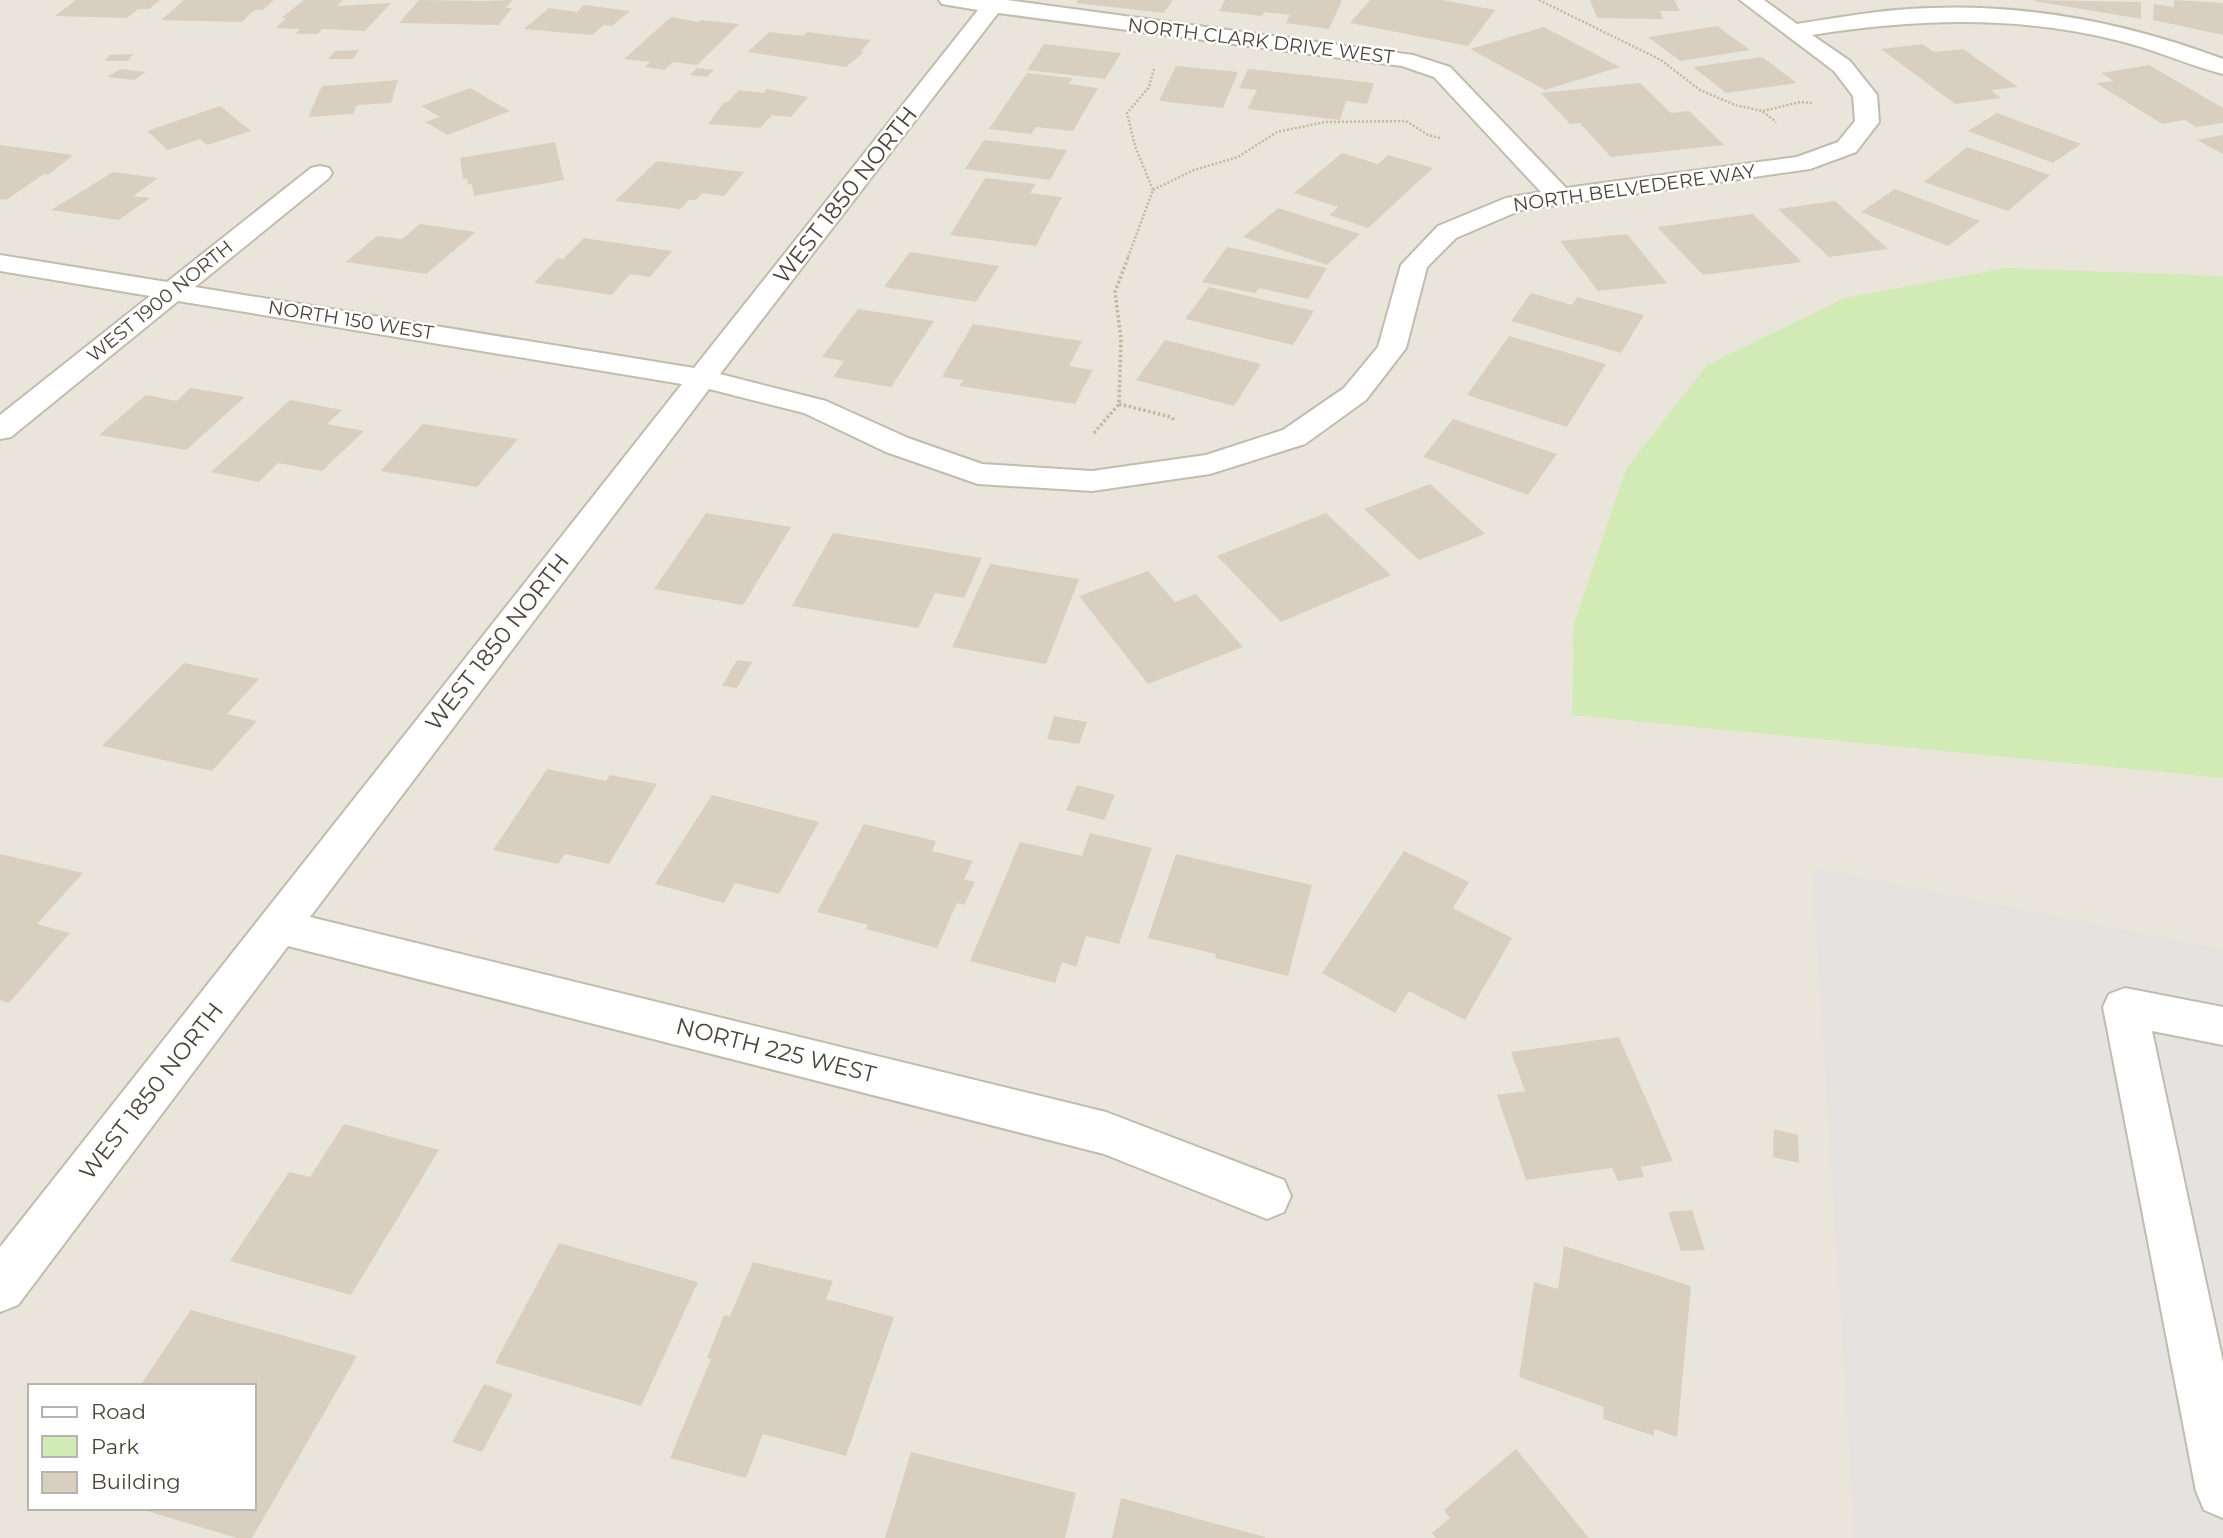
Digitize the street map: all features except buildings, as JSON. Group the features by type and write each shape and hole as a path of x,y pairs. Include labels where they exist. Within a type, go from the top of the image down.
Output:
{"street":[{"name":"NORTH CLARK DRIVE WEST","path":"950,0 995,3 1405,60 1442,72 1559,196"},
{"path":"1750,0 1793,31 1879,18 1983,15 2106,31 2181,50 2223,67"},
{"name":"WEST 1850 NORTH","path":"0,1287 701,378 995,3"},
{"name":"NORTH BELVEDERE WAY","path":"701,378 815,407 897,445 978,474 1092,481 1210,464 1294,437 1355,394 1392,348 1414,265 1447,232 1515,203 1801,164 1847,147 1867,122 1865,95 1842,66 1793,31"},
{"name":"WEST 1900 NORTH","path":"0,430 320,173"},
{"name":"NORTH 150 WEST","path":"0,263 701,378"},
{"name":"NORTH 225 WEST","path":"278,926 1106,1133 1267,1196"},
{"path":"2223,1026 2125,1007 2223,1491"}],"path":[{"path":"1539,0 1661,60 1700,90 1735,105 1762,111 1780,125"},
{"path":"1089,439 1119,404 1121,339 1115,292 1153,190 1135,146 1127,113 1149,87 1153,70 1163,61"},
{"path":"1762,111 1800,102 1822,103"},
{"path":"1153,190 1194,170 1238,157 1276,132 1325,122 1406,121 1428,135 1440,138"},
{"path":"1119,404 1171,417 1178,426"}],"shaded area":[{"path":"0,0 2223,0 2223,1538 0,1538"},
{"path":"1812,867 2223,949 2223,1538 1855,1538"}],"green space":[{"path":"2006,268 2223,276 2223,778 1572,715 1574,624 1626,469 1707,365 1845,298"}]}
